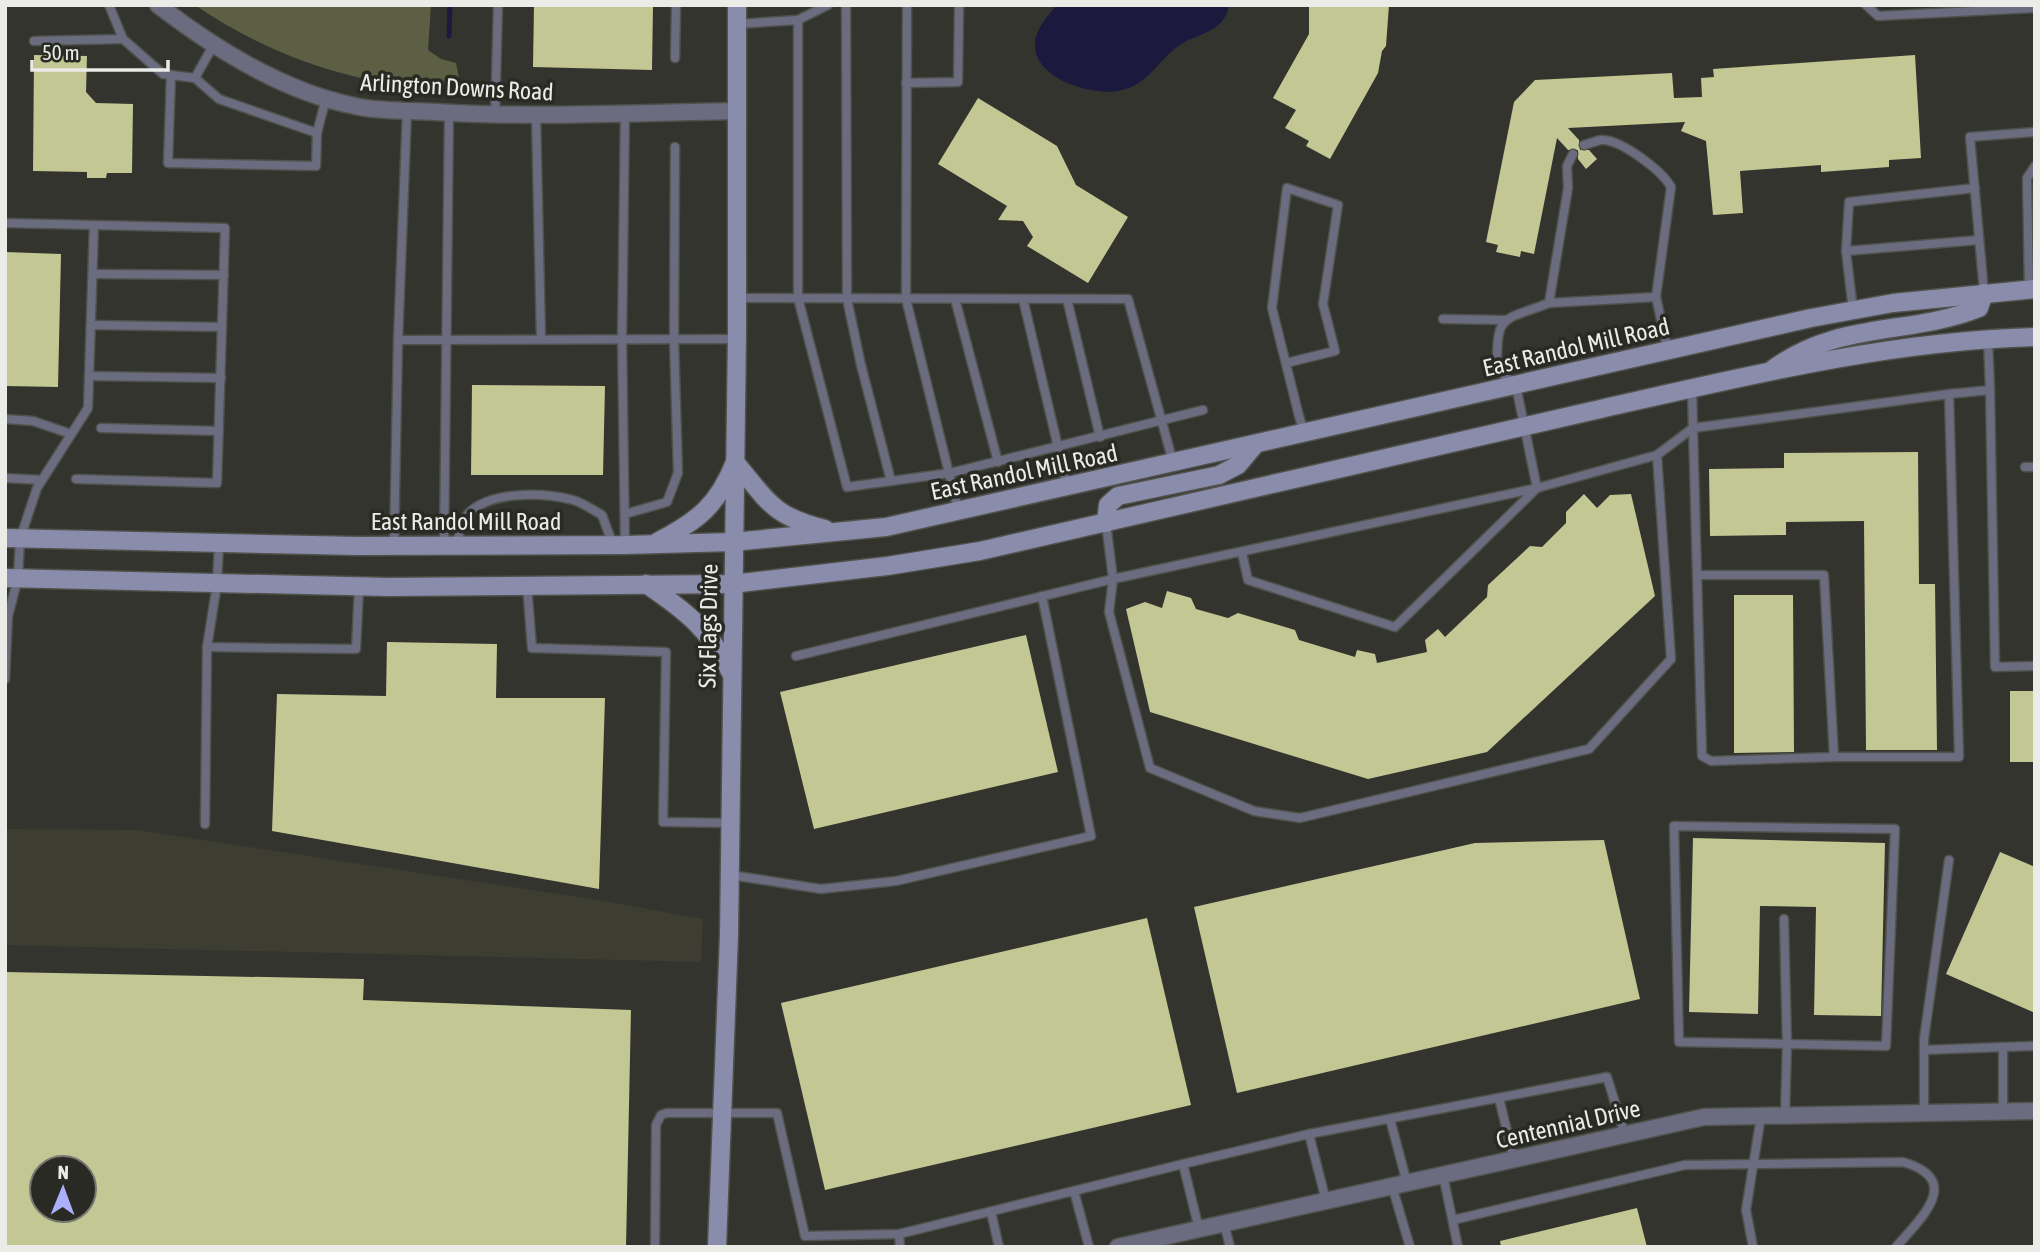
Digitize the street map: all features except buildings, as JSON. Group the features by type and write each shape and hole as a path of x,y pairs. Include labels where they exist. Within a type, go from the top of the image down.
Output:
{"main road":[{"name":"Six Flags Drive","path":"718,1247 730,874 737,339 737,5"},
{"name":"East Randol Mill Road","path":"13,539 394,546 652,545 733,542 886,527 1853,310 1984,293 2032,290"},
{"path":"1768,373 1788,358 1849,333 1959,316 1979,307 1984,293"},
{"path":"12,578 359,586 732,584 887,566 980,551 1692,388 1895,349 1988,338 2035,337"},
{"path":"1106,523 1108,505 1118,496 1219,475 1238,465 1254,446"},
{"path":"652,545 705,513 724,489 734,463 774,510 803,523 838,532"},
{"path":"646,584 681,608 708,632 732,675"}],"street":[{"name":"Arlington Downs Road","path":"159,5 214,44 261,71 326,98 356,107 495,116 737,111"},
{"name":"Centennial Drive","path":"1118,1247 1704,1117 2035,1111"}],"lane":[{"path":"109,5 124,39 143,59 163,74 195,78 219,99 317,133"},
{"path":"495,116 498,5"},
{"path":"675,58 676,5"},
{"path":"737,24 798,20 828,5"},
{"path":"846,5 847,299 891,481"},
{"path":"906,5 906,299 958,512"},
{"path":"906,83 958,82 959,5"},
{"path":"1866,5 1878,16 1946,8 2034,7 2035,15"},
{"path":"798,20 799,298 847,487 950,473 1203,410"},
{"path":"34,41 124,39"},
{"path":"195,78 214,44"},
{"path":"171,75 168,163 316,166 317,133 326,98"},
{"path":"394,546 398,340 407,110"},
{"path":"449,113 446,340 451,546"},
{"path":"619,545 625,514 622,339 625,113"},
{"path":"536,115 541,339"},
{"path":"1984,293 1970,137 2035,132"},
{"path":"1584,145 1601,140 1612,143 1653,166 1665,176 1671,187 1656,297 1668,351"},
{"path":"625,514 667,502 678,473 674,339 675,147"},
{"path":"1549,303 1568,188 1567,166 1573,154"},
{"path":"2032,290 2032,246 2026,178 2035,166"},
{"path":"1286,363 1335,351 1323,304 1338,205 1287,188 1272,308 1304,435"},
{"path":"1853,310 1846,251 1849,202 1975,188"},
{"path":"5,223 225,228 217,483 76,479"},
{"path":"5,679 13,539 42,480 88,408 94,225"},
{"path":"1846,251 1979,240"},
{"path":"93,274 224,275"},
{"path":"1443,319 1505,320 1549,303 1656,297"},
{"path":"737,298 1128,299 1173,464"},
{"path":"955,299 998,462"},
{"path":"1023,299 1068,488"},
{"path":"1068,299 1100,437"},
{"path":"1505,320 1497,333 1497,369 1516,386 1537,488"},
{"path":"91,325 222,327"},
{"path":"1988,338 1995,667 2035,666"},
{"path":"398,340 737,339"},
{"path":"89,376 221,378"},
{"path":"1692,388 1702,756 1712,761 1959,757 1949,394"},
{"path":"796,656 1113,579 1537,488 1657,455 1693,428 1990,390"},
{"path":"5,419 33,421 71,434"},
{"path":"101,428 219,431"},
{"path":"1106,523 1113,579 1109,612 1150,768 1254,811 1300,818 1589,749 1671,659 1657,455"},
{"path":"2025,467 2035,467"},
{"path":"5,478 42,480"},
{"path":"1242,553 1248,580 1395,627 1537,488"},
{"path":"451,546 463,521 475,507 512,495 549,495 576,501 602,515 619,545"},
{"path":"205,824 207,647 217,584 219,543"},
{"path":"1697,575 1824,575 1834,757"},
{"path":"527,585 532,648 666,652 663,822 730,822"},
{"path":"207,647 356,649 359,586"},
{"path":"730,874 821,889 896,881 1091,836 1042,596"},
{"path":"1674,826 1895,829 1886,1046 1787,1044 1679,1042 1674,826"},
{"path":"1924,1113 1924,1049 1931,975 1949,860"},
{"path":"1784,919 1786,1116"},
{"path":"1924,1049 2035,1046"},
{"path":"2003,1047 2003,1112"},
{"path":"654,1247 658,1119 667,1113 777,1113 805,1237 899,1234 1309,1134 1607,1077 1625,1135"},
{"path":"1499,1098 1514,1160"},
{"path":"1753,1247 1746,1210 1761,1116"},
{"path":"1390,1119 1410,1247"},
{"path":"1309,1134 1326,1201"},
{"path":"1452,1220 1685,1165 1903,1162 1921,1167 1932,1178 1935,1191 1931,1207 1896,1247"},
{"path":"1183,1164 1199,1229"},
{"path":"1443,1175 1458,1247"},
{"path":"1074,1191 1089,1247"},
{"path":"991,1212 999,1247"},
{"path":"1223,1223 1230,1247"},
{"path":"899,1234 900,1247"}],"shaded area":[{"path":"1057,5 1229,5 1222,21 1216,27 1177,47 1144,79 1128,88 1106,92 1062,80 1050,73 1041,63 1035,51 1036,37 1047,16"},
{"path":"5,829 137,830 598,900 703,919 701,962 5,945"}],"green space":[{"path":"195,5 431,5 428,50 441,59 456,63 461,89 391,84 322,67 256,41"}],"waterway":[{"path":"449,36 450,5"}]}
